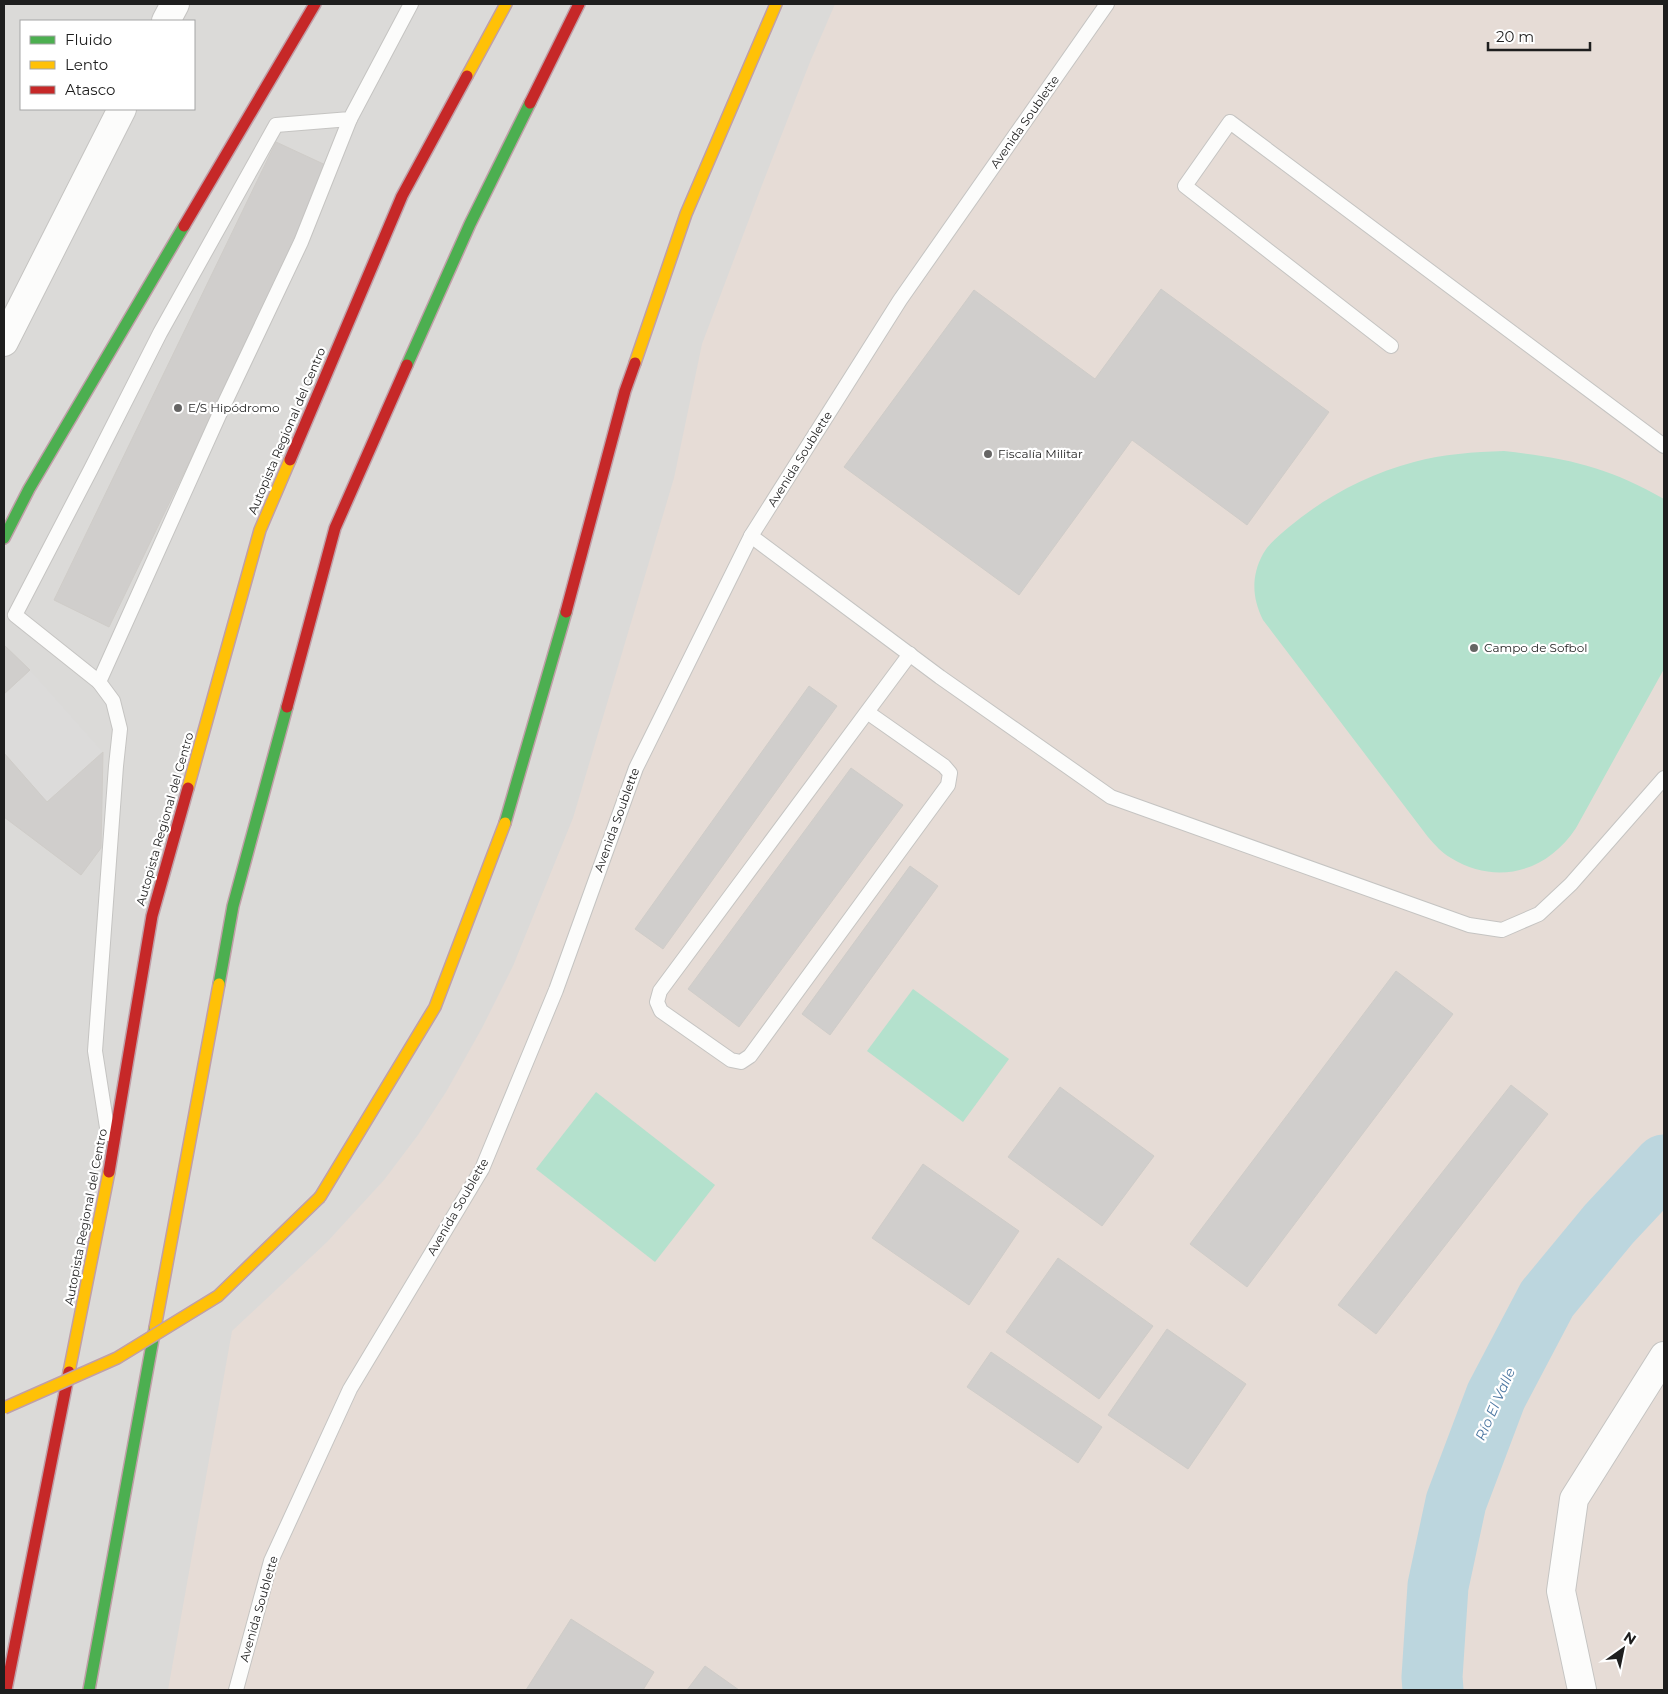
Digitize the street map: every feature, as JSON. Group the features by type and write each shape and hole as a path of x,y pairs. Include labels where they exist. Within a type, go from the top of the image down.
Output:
{"highway":[{"path":"4,538 29,490 315,4"},
{"name":"Autopista Regional del Centro","path":"6,1690 112,1158 152,916 260,530 402,196 506,4"},
{"path":"90,1690 233,906 335,528 470,224 579,4"},
{"path":"4,1408 117,1358 218,1296 320,1197 434,1007 502,832 552,666 625,391 686,214 776,4"}],"street":[{"path":"166,20 174,4"},
{"path":"4,342 121,110"},
{"path":"1582,1690 1561,1591 1574,1499 1664,1356"}],"lane":[{"path":"99,682 216,422 301,242 350,119 410,4"},
{"name":"Avenida Soublette","path":"236,1690 271,1561 350,1389 482,1169 556,990 636,768 751,536 900,300 1108,4"},
{"path":"112,1158 95,1051 120,729 113,701 99,682 15,615 96,461 160,333 276,124 350,119"},
{"path":"1391,346 1185,186 1230,122 1664,446"},
{"path":"751,536 940,677 1111,797 1469,925 1502,930 1539,914 1571,884 1664,778"},
{"path":"867,712 944,766 950,773 948,785 750,1056 741,1062 731,1060 661,1010 657,1002 660,991 910,654"}],"shaded area":[{"path":"4,4 1664,4 1664,1690 4,1690"},
{"path":"835,4 1664,4 1664,1690 168,1690 232,1331 327,1242 384,1180 418,1135 446,1092 482,1028 513,966 573,818 674,478 702,344 810,62"},
{"path":"30,670 103,752 47,802 4,753 4,694"}],"green space":[{"name":"Campo de Sofbol","path":"1504,451 1548,457 1587,466 1625,479 1664,499 1664,669 1576,828 1551,855 1536,864 1520,870 1503,872 1468,867 1445,854 1428,837 1263,620 1259,612 1254,587 1259,562 1271,543 1303,516 1332,496 1380,473 1425,459 1459,454"},
{"path":"913,989 1009,1059 963,1122 867,1051"},
{"path":"596,1092 715,1185 655,1262 536,1169"}],"building":[{"path":"276,142 332,168 109,627 54,600"},
{"name":"Fiscalía Militar","path":"1161,289 1329,412 1247,525 1132,440 1019,595 844,467 974,290 1095,379"},
{"path":"4,645 30,670 4,694"},
{"path":"809,686 837,706 663,949 635,929"},
{"path":"103,752 101,848 81,875 4,817 4,753 47,802"},
{"path":"851,768 903,805 739,1027 688,989"},
{"path":"910,866 938,886 830,1035 802,1014"},
{"path":"1396,971 1453,1014 1247,1287 1190,1244"},
{"path":"1511,1085 1548,1114 1376,1334 1338,1305"},
{"path":"1060,1087 1154,1156 1102,1226 1008,1157"},
{"path":"923,1164 1019,1231 969,1305 872,1238"},
{"path":"1058,1258 1153,1326 1099,1399 1006,1332"},
{"path":"1167,1329 1246,1384 1188,1469 1108,1415"},
{"path":"991,1352 1102,1427 1078,1463 967,1387"},
{"path":"571,1619 654,1672 643,1690 526,1690"},
{"path":"705,1666 739,1690 687,1690"}],"waterway":[{"name":"Río El Valle","path":"1433,1690 1432,1677 1438,1586 1456,1502 1496,1396 1547,1299 1609,1224 1664,1165"}],"traffic: fast":[{"path":"407,365 470,224 530,103"},
{"path":"4,538 29,489 184,226"},
{"path":"505,823 566,612"},
{"path":"219,984 233,906 287,707"},
{"path":"89,1690 155,1328"}],"traffic: slow":[{"path":"467,76 506,4"},
{"path":"635,363 686,214 776,4"},
{"path":"188,788 260,530 290,460"},
{"path":"320,1197 435,1007 505,823"},
{"path":"155,1328 219,984"},
{"path":"69,1372 109,1172"},
{"path":"4,1408 117,1358 218,1296 320,1197"}],"traffic: jam":[{"path":"184,226 315,4"},
{"path":"530,103 579,4"},
{"path":"290,460 402,196 467,76"},
{"path":"566,612 625,391 635,363"},
{"path":"287,707 335,528 407,365"},
{"path":"109,1172 152,916 188,788"},
{"path":"6,1690 69,1372"}],"place":[{"name":"E/S Hipódromo","path":"178,408"},
{"name":"Fiscalía Militar","path":"988,454"},
{"name":"Campo de Sofbol","path":"1474,648"}]}
